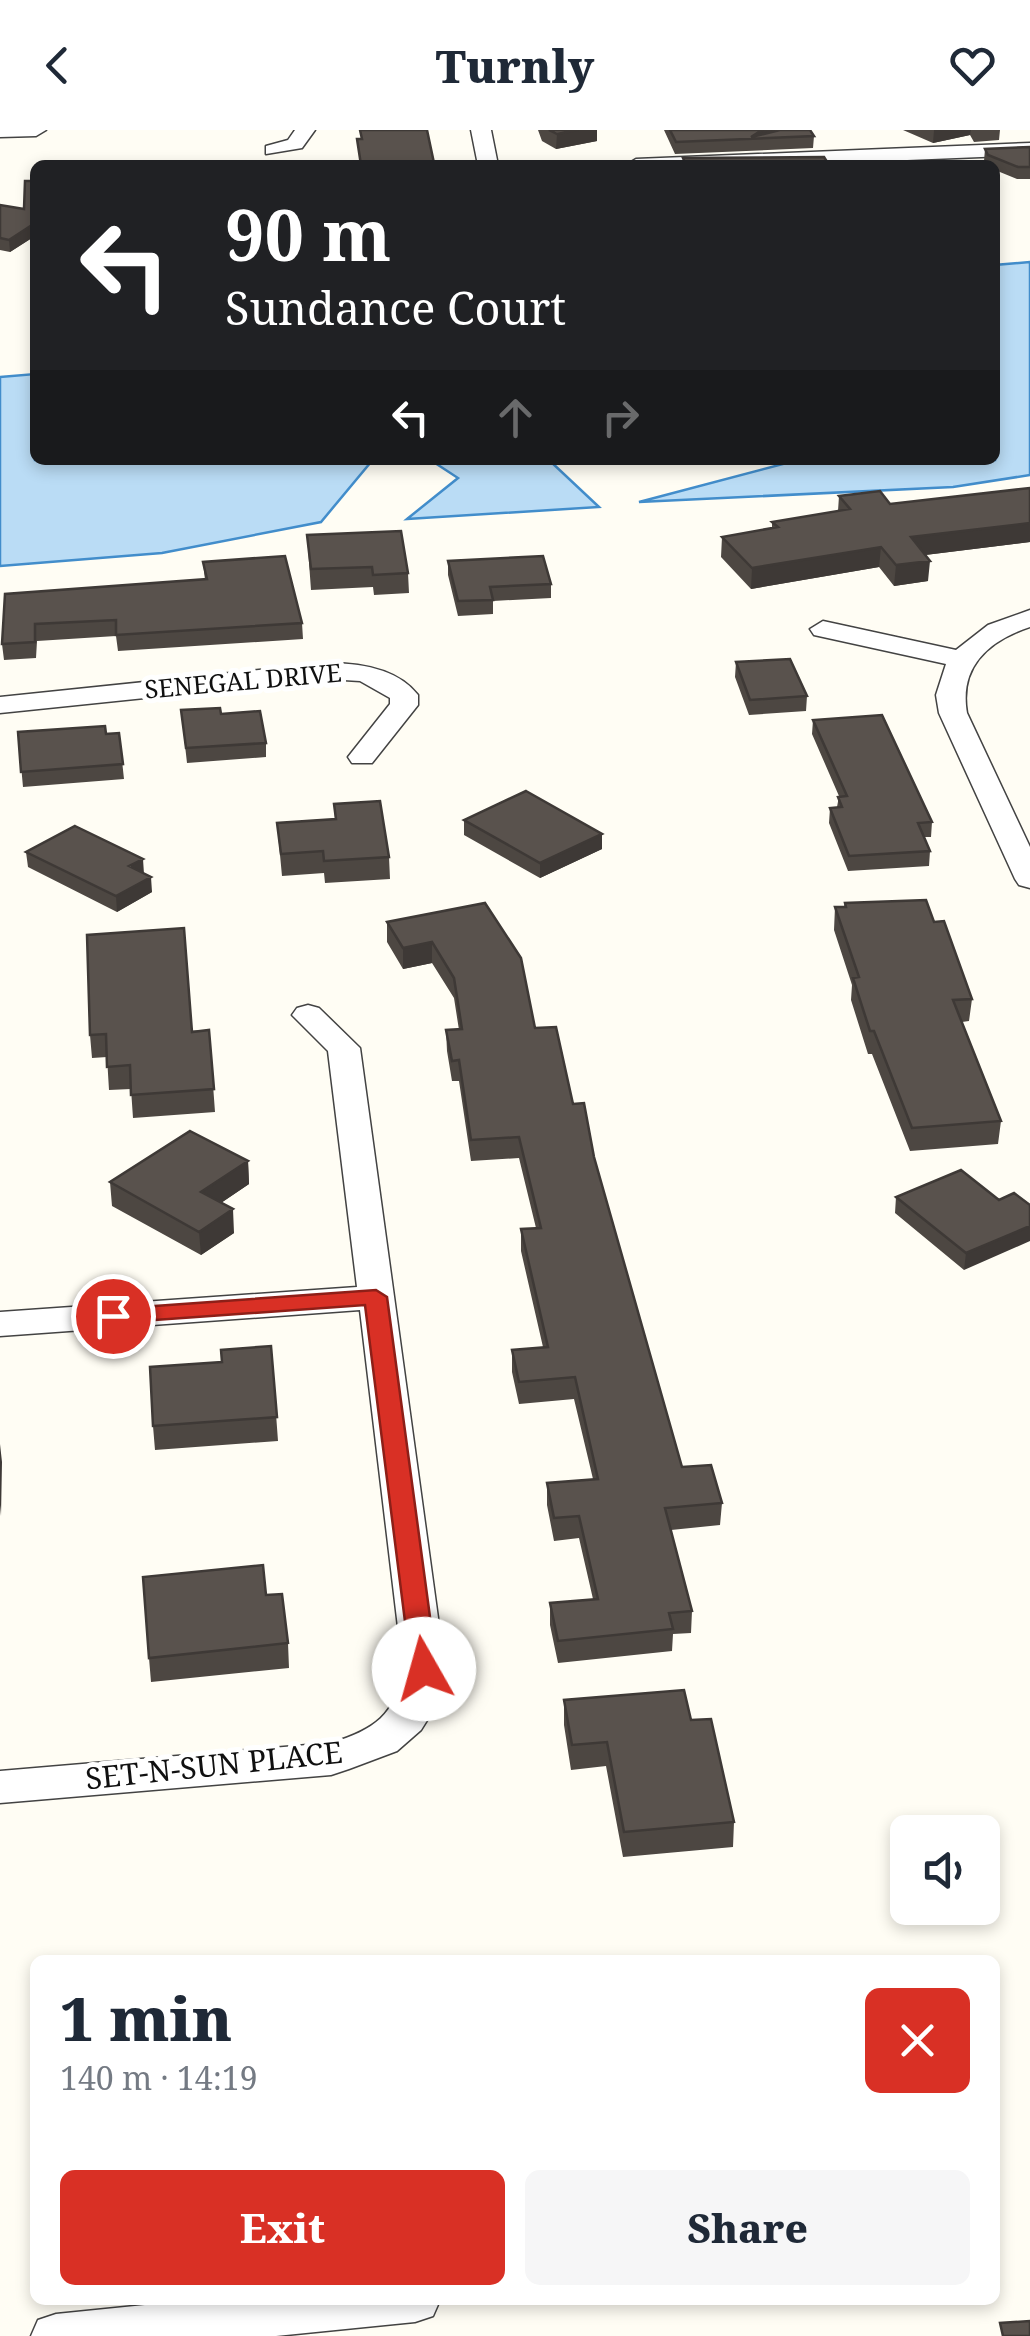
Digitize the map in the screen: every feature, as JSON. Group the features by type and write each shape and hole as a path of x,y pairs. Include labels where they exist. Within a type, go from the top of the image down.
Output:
{"street":[{"path":"0,131 36,130"},
{"path":"273,150 294,144 305,130"},
{"path":"481,130 487,160"},
{"path":"835,130 849,156"},
{"path":"754,160 1030,150"},
{"path":"1030,618 989,635 961,659 950,680 953,713 1030,879"},
{"path":"823,629 961,659"},
{"name":"SENEGAL DRIVE","path":"0,705 326,671 358,672 385,679 404,695 404,705 362,757"},
{"name":"SET-N-SUN PLACE","path":"0,1787 331,1758 364,1750 391,1735 412,1714 422,1691 424,1669 344,1048 308,1014"},
{"path":"0,1324 376,1297"},
{"path":"56,2336 164,2331 375,2305"}],"water":[{"path":"1030,262 1030,475 953,487 639,502 779,465 1000,465 1000,265"},
{"path":"30,374 30,465 368,465 321,522 162,553 0,566 0,377"},
{"path":"438,465 554,465 599,507 407,519 458,478"}],"building":[{"path":"360,130 427,130 433,160 360,160 357,139 362,139"},
{"path":"670,130 762,130 751,137 780,130 810,130 814,136 676,142"},
{"path":"1030,147 1030,167 1018,167 988,155 985,149"},
{"path":"824,157 826,160 684,160"},
{"path":"25,181 30,181 30,226 9,240 0,238 0,205 24,209"},
{"path":"1030,488 1030,523 911,537 930,561 896,565 881,547 752,568 722,537 778,527 772,522 850,509 839,496 880,491 890,504"},
{"path":"401,531 408,573 373,575 372,567 311,569 307,535"},
{"path":"285,556 302,623 116,635 116,620 35,624 35,642 2,644 5,594 207,579 203,562"},
{"path":"543,556 551,584 490,587 493,600 458,601 448,561"},
{"path":"790,659 807,696 750,700 736,662"},
{"path":"220,708 221,714 260,711 266,743 186,748 181,710"},
{"path":"882,715 932,822 918,823 930,851 849,856 830,808 842,807 838,797 847,796 813,720"},
{"path":"105,726 106,734 119,733 123,764 21,772 18,732"},
{"path":"526,791 602,834 540,863 464,820"},
{"path":"380,801 389,857 324,861 323,851 281,854 277,823 336,819 334,804"},
{"path":"75,826 143,859 129,866 151,877 116,896 26,852"},
{"path":"926,900 934,922 944,921 972,999 953,1000 1001,1121 912,1128 874,1031 870,1031 853,978 859,977 835,907 846,907 845,903"},
{"path":"485,903 521,958 535,1028 556,1027 573,1104 584,1103 594,1157 682,1467 711,1465 722,1503 665,1508 692,1611 669,1613 673,1629 558,1641 550,1603 598,1599 579,1516 554,1518 547,1483 598,1479 575,1377 519,1382 512,1350 548,1347 521,1229 541,1228 519,1137 471,1140 459,1060 452,1061 446,1030 462,1029 454,978 432,942 403,948 387,922"},
{"path":"184,928 192,1032 209,1030 214,1089 131,1095 130,1065 107,1067 106,1034 90,1035 87,935"},
{"path":"190,1131 248,1161 201,1192 233,1209 199,1232 110,1182"},
{"path":"961,1170 999,1200 1014,1193 1030,1205 1030,1226 966,1253 896,1197"},
{"path":"271,1346 277,1417 153,1426 150,1367 222,1362 221,1350"},
{"path":"263,1565 266,1595 282,1594 288,1643 149,1658 143,1577"},
{"path":"684,1690 691,1720 711,1719 734,1822 624,1832 607,1742 572,1745 564,1700"},
{"path":"1030,2321 1030,2336 1003,2336 1000,2323"}],"route":[{"path":"113,1316 376,1297 424,1669"}]}
